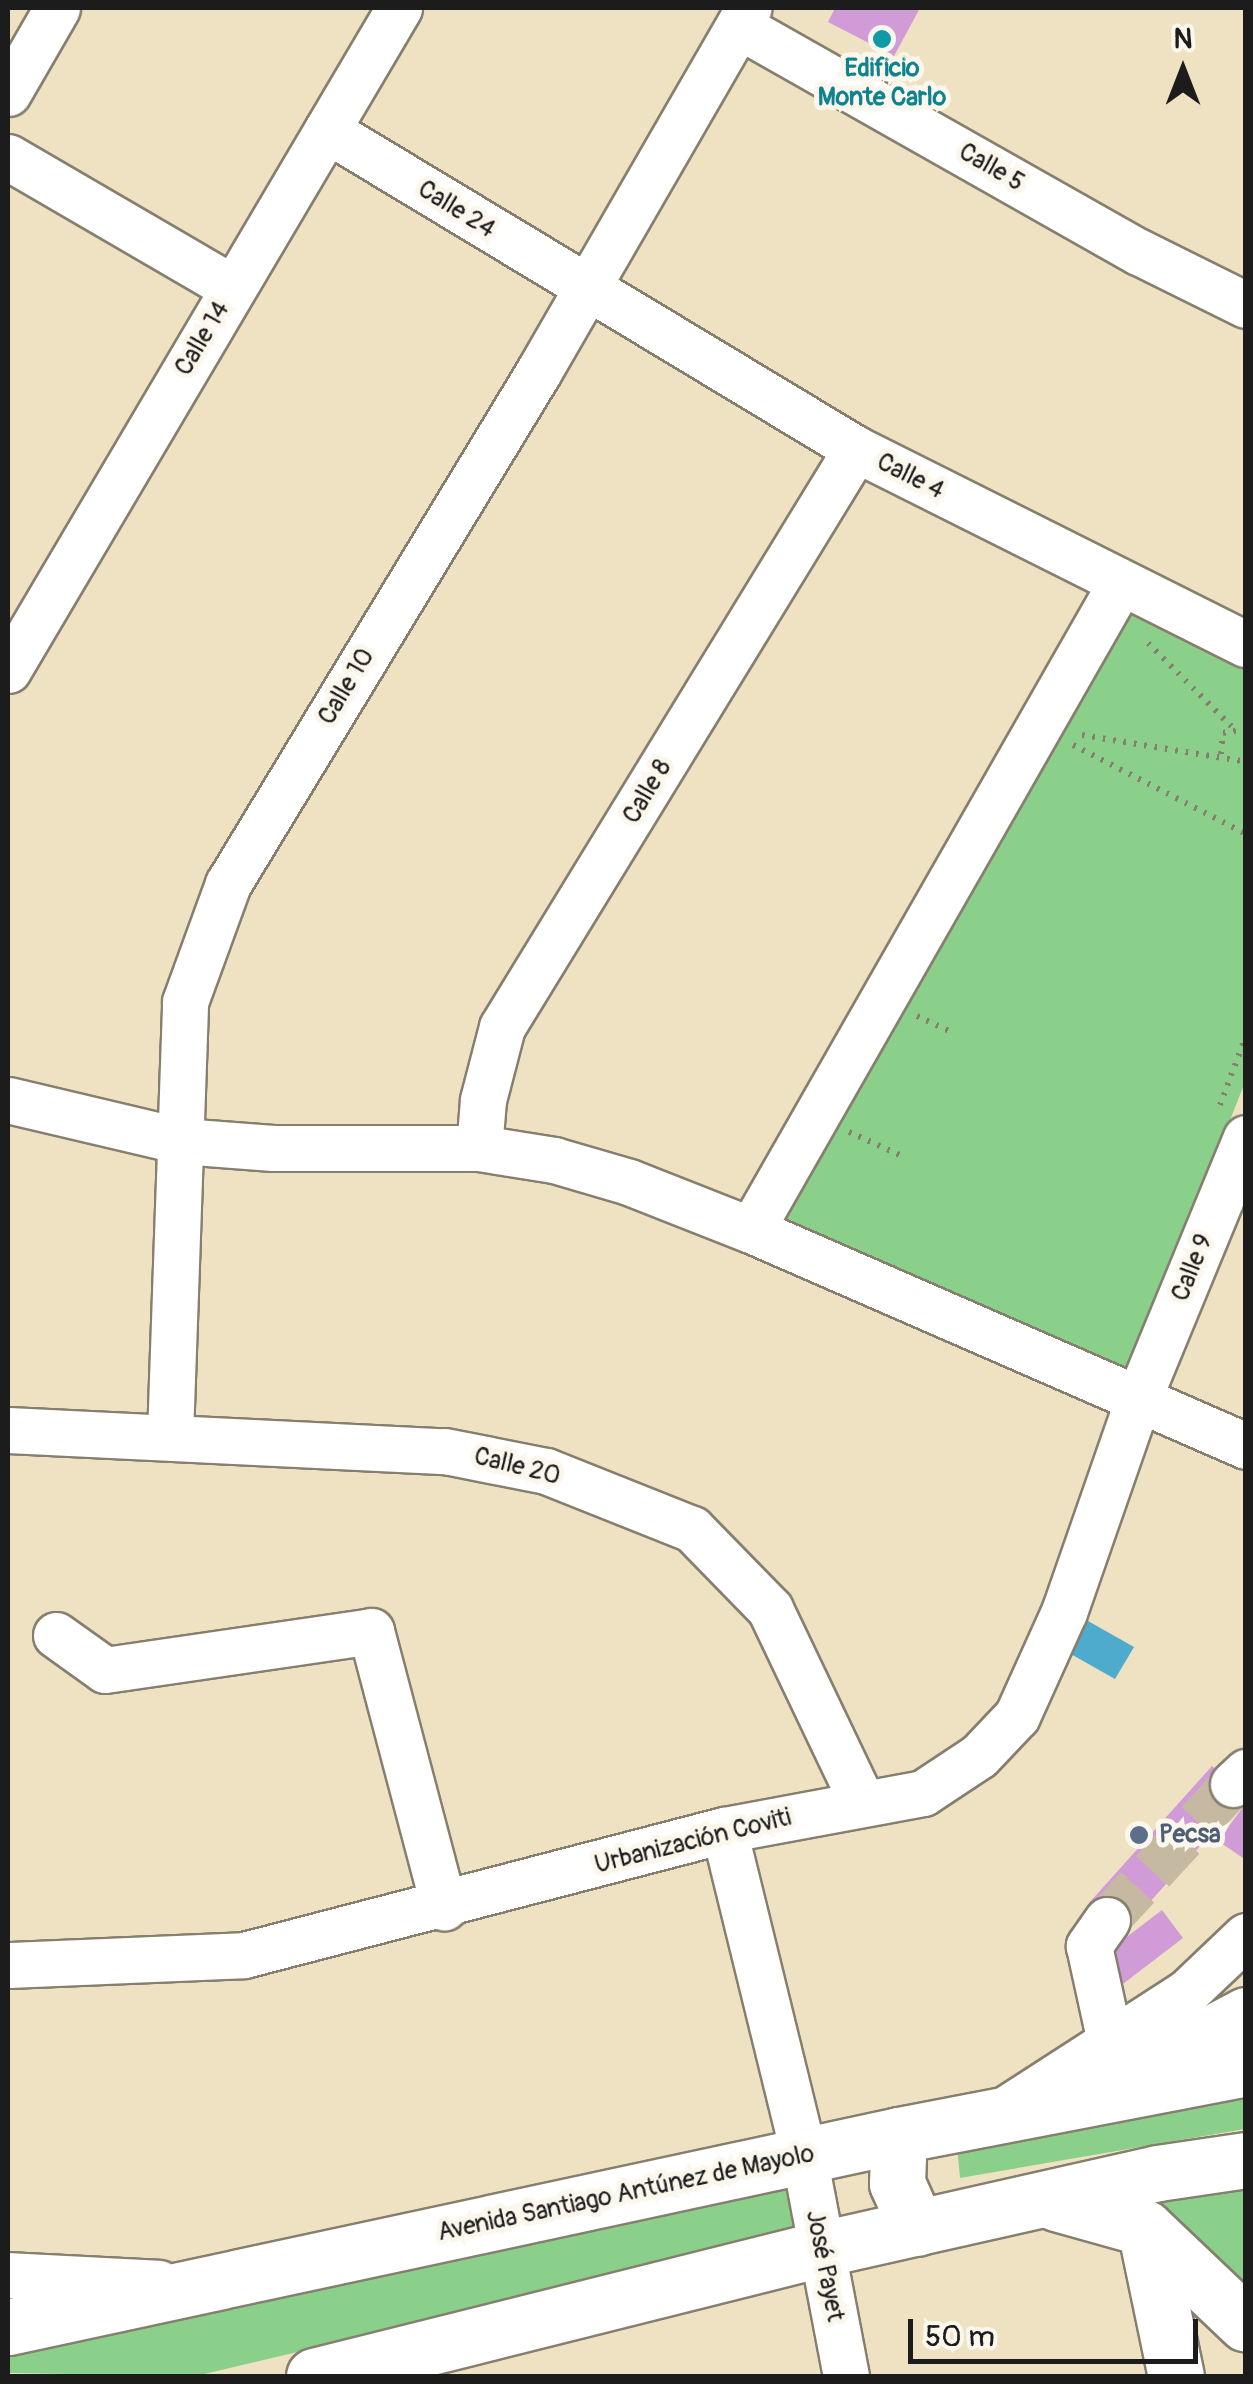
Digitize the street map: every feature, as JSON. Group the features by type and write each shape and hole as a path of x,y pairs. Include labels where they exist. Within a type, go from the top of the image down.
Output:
{"main road":[{"path":"1102,2071 1246,2016"},
{"name":"Avenida Santiago Antúnez de Mayolo","path":"8,2326 994,2116 1102,2071 1246,2068"},
{"path":"899,2135 898,2184 917,2228"},
{"path":"314,2376 821,2249 1048,2201 1158,2173 1246,2160"},
{"path":"1048,2201 1146,2228 1246,2324"},
{"path":"1146,2228 1176,2376"}],"street":[{"path":"8,93 57,8"},
{"name":"Calle 14","path":"8,670 399,8"},
{"name":"Calle 10","path":"170,1436 185,1002 228,884 585,290 744,16"},
{"name":"Calle 5","path":"744,16 1138,252 1246,305"},
{"name":"Calle 24","path":"326,130 585,290"},
{"path":"8,157 234,288"},
{"name":"Calle 4","path":"585,290 856,450 1119,586 1246,644"},
{"name":"Calle 8","path":"479,1148 502,1027 856,450"},
{"path":"751,1230 1119,586"},
{"path":"8,1100 181,1140 273,1148 479,1148 629,1182 751,1230 1246,1446"},
{"name":"Calle 9","path":"1139,1397 1230,1129"},
{"name":"Urbanización Coviti","path":"8,1964 244,1955 444,1908 724,1830 923,1793 979,1756 1017,1716 1064,1612 1139,1397"},
{"name":"Calle 20","path":"8,1430 445,1451 546,1470 692,1529 770,1609 862,1802"},
{"path":"56,1635 105,1670 371,1631 444,1908"},
{"name":"José Payet","path":"724,1830 804,2156 842,2359"},
{"path":"1102,2071 1090,1946 1107,1920"},
{"path":"1102,2071 1246,1936"},
{"path":"8,2276 206,2285"}],"path":[{"path":"1139,634 1232,727 1246,729"},
{"path":"1221,754 1218,743 1232,727"},
{"path":"1245,762 1221,754 1059,734 1246,834"},
{"path":"912,1014 954,1033"},
{"path":"1230,1129 1246,1036"},
{"path":"845,1130 904,1157"}],"green space":[{"path":"1127,604 1245,656 1245,1082 1130,1375 765,1215"},
{"path":"1245,2097 1245,2129 960,2178 957,2146"},
{"path":"1245,2176 1245,2287 1159,2214 1159,2197"},
{"path":"789,2178 799,2234 196,2376 8,2373 8,2353"}],"water":[{"path":"1088,1621 1134,1647 1115,1679 1069,1653"}],"building":[{"name":"Edificio Monte Carlo","path":"835,8 920,8 894,56 828,22"},
{"path":"1212,1766 1246,1795 1122,1933 1089,1903"},
{"path":"1246,1803 1246,1860 1218,1841"},
{"path":"1162,1910 1183,1938 1115,1990 1094,1962"}],"tunnel":[{"path":"1107,1920 1233,1784"}],"place":[{"name":"Edificio Monte Carlo","path":"882,39"},
{"name":"Pecsa","path":"1139,1835"}]}
